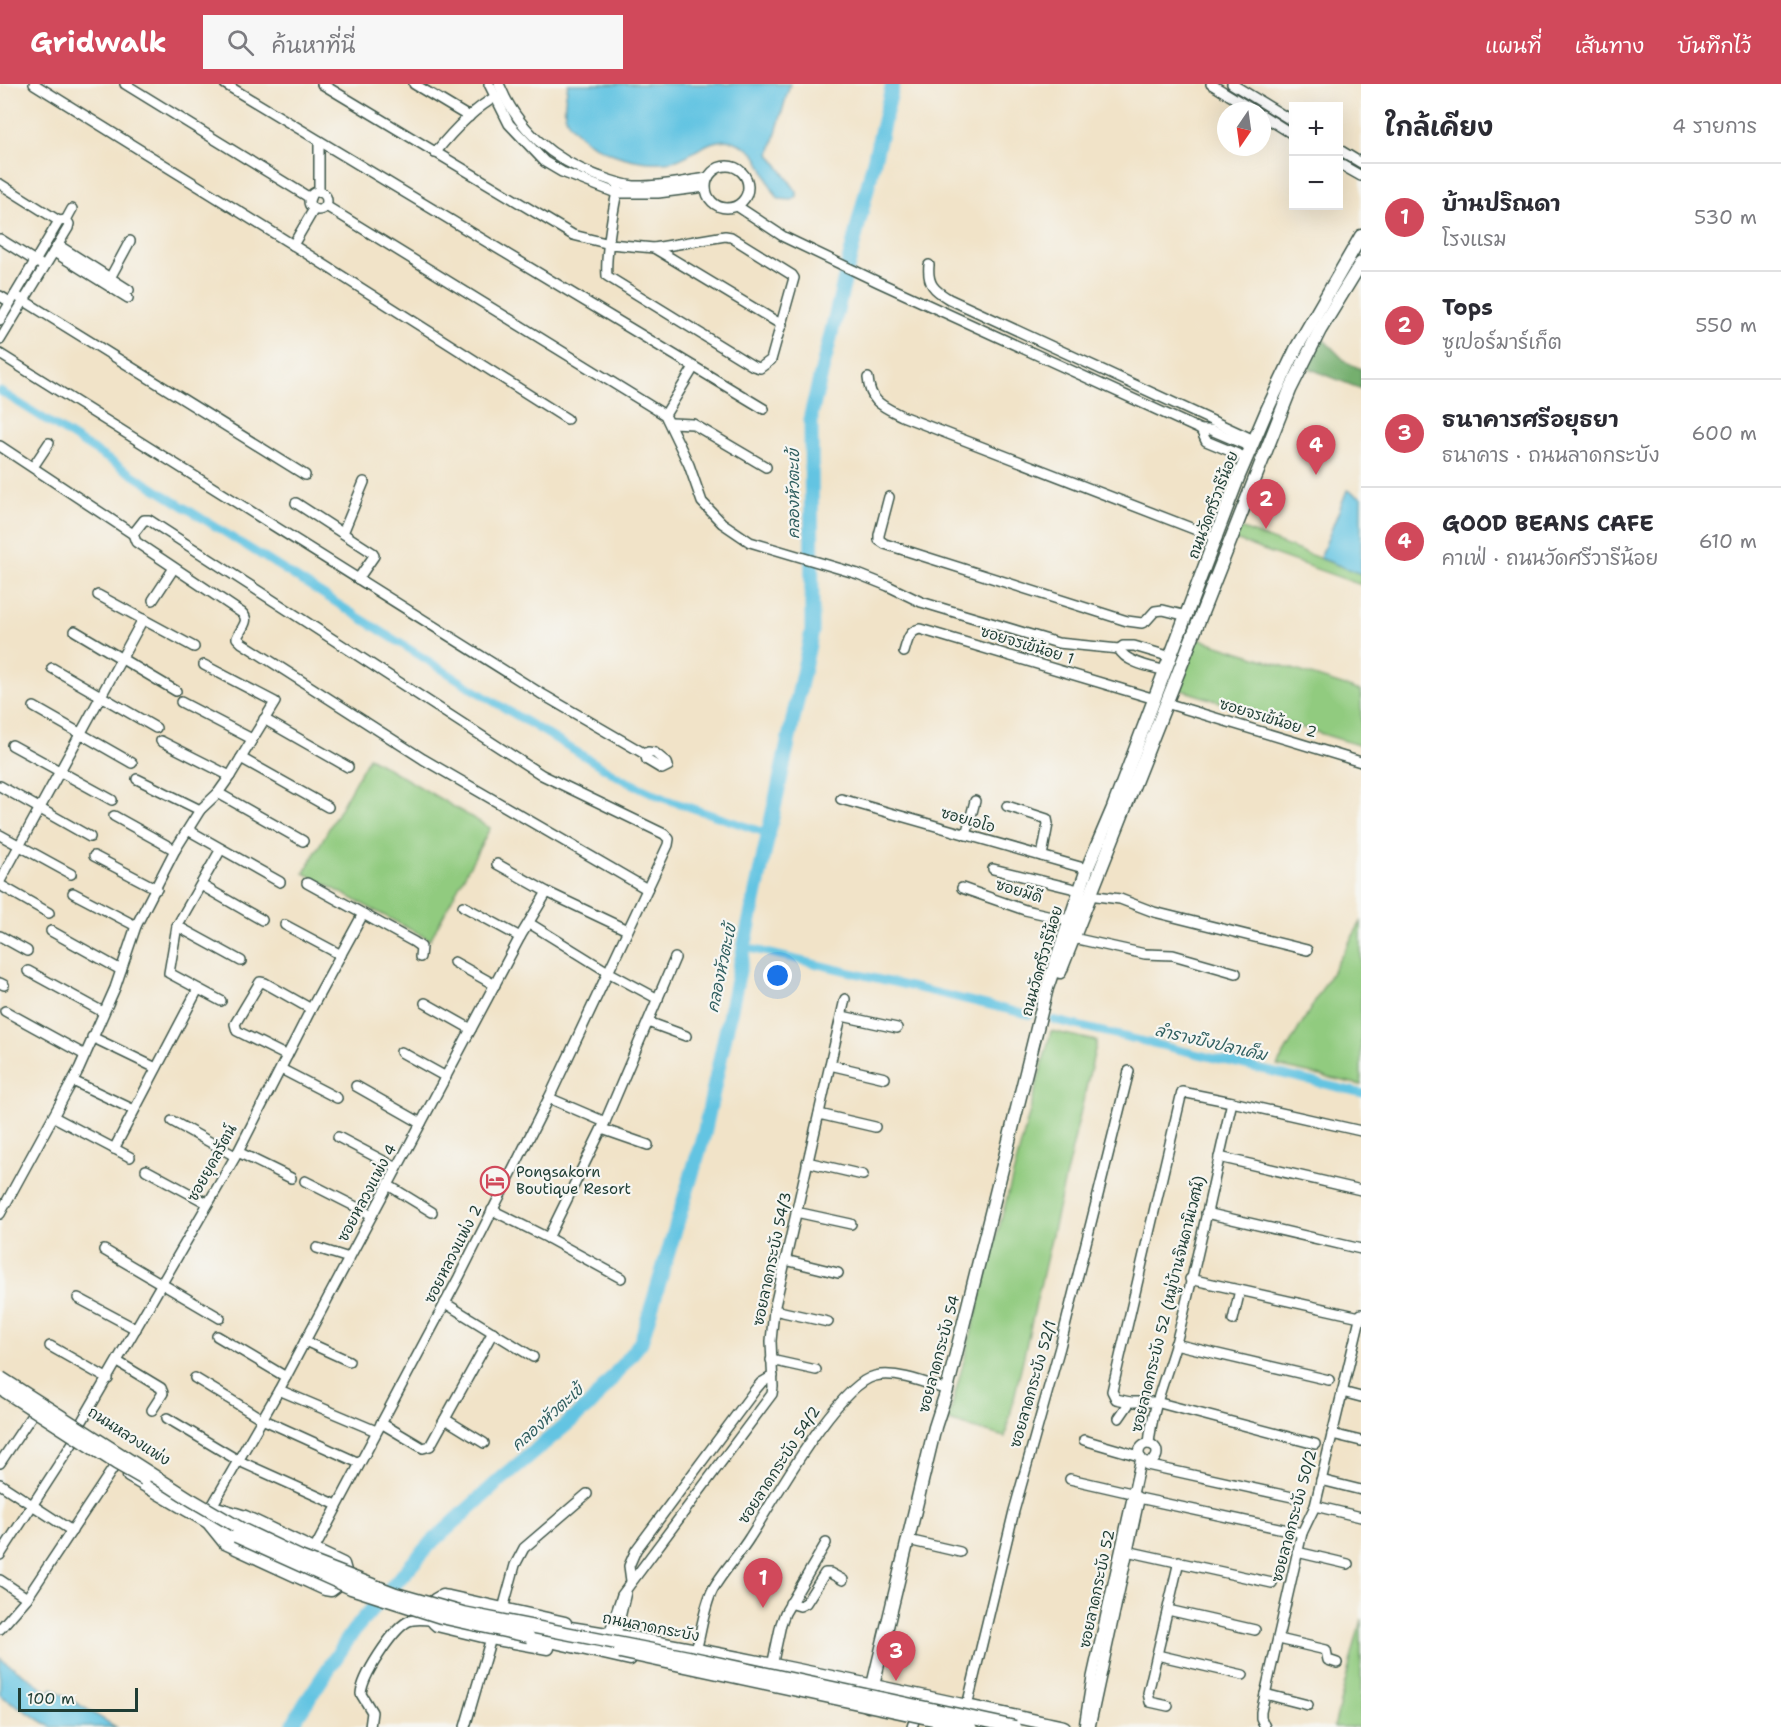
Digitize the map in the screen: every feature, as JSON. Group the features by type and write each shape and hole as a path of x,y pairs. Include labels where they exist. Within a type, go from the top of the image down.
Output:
{"main road":[{"name":"ถนนวัดศรีวารีน้อย","path":"1037,1029 1047,988 1069,920 1124,811 1160,701 1166,671 1251,448 1297,347 1361,236"},
{"name":"ถนนวัดศรีวารีน้อย","path":"1037,1029 1073,938 1084,893 1087,869 1290,390 1320,330 1361,263"},
{"path":"1251,448 1262,458"},
{"name":"ซอยลาดกระบัง 54","path":"867,1711 935,1427 947,1390 1037,1029"},
{"name":"ถนนหลวงแพ่ง","path":"0,1372 242,1523"},
{"path":"0,1377 190,1499 243,1530 300,1557 396,1594 463,1613 688,1657 1015,1727"},
{"path":"0,1388 116,1463 237,1531 333,1577 369,1591 449,1616 970,1727"},
{"path":"0,1395 114,1467 208,1522 351,1588 441,1617 867,1711 913,1724 942,1727"},
{"path":"208,1522 225,1543 332,1590 339,1584 344,1564 246,1517 213,1506"},
{"name":"ถนนลาดกระบัง","path":"242,1523 316,1558 378,1583 445,1604 772,1666 1064,1727"},
{"path":"578,1647 554,1649 490,1638 437,1625 430,1616 435,1600 442,1596 569,1623 582,1630"}],"street":[{"path":"34,84 567,419"},
{"path":"125,84 309,198"},
{"path":"225,84 764,410"},
{"path":"322,84 562,230 582,238 610,244 654,248 725,236 738,240 794,278 771,360 760,368 753,366 607,276 610,244 618,188"},
{"path":"414,84 468,117"},
{"path":"489,84 509,124 545,162 562,172 618,188 658,194 706,182 718,168 732,167 744,175 748,188 743,201 730,208 716,206 710,201 706,182"},
{"path":"499,84 518,117 532,135 553,155 618,188"},
{"path":"1211,84 1240,102"},
{"path":"1232,84 1289,119"},
{"path":"435,153 468,117 504,93"},
{"path":"1271,121 1289,132"},
{"path":"319,141 320,192"},
{"path":"1343,152 1361,163"},
{"path":"1343,164 1350,156"},
{"path":"1343,166 1361,176"},
{"path":"0,184 69,224 0,340"},
{"path":"320,192 327,197 326,206 320,210 314,209 309,198 313,193 320,192"},
{"path":"326,206 668,419 693,424 766,467"},
{"path":"737,206 784,237 1201,430 1206,441 1251,448"},
{"path":"0,320 35,261 72,209"},
{"path":"292,245 314,209"},
{"path":"0,238 44,267"},
{"path":"110,278 130,241"},
{"path":"56,248 110,278 128,294 56,248"},
{"path":"654,248 782,325"},
{"path":"929,265 928,277 938,293 1251,448"},
{"path":"0,296 24,301 305,475"},
{"path":"0,354 540,693 645,754"},
{"path":"694,367 668,419 702,502 722,523 750,542 858,574 921,602 1058,643 1119,649 1124,646 1134,646 1171,657"},
{"path":"868,378 872,396 881,405 902,416 1216,538"},
{"path":"33,467 49,442"},
{"path":"0,446 133,534 136,543 245,615 246,621 237,638 242,643 423,759 646,889"},
{"path":"343,533 364,482"},
{"path":"890,497 879,535 879,540 885,544 1127,621 1142,623 1155,611 1162,610 1187,616"},
{"path":"296,503 374,554 358,579"},
{"name":"ซอยหลวงแพ่ง 2","path":"133,534 144,520 149,520 542,775 669,839 549,1098 445,1303 314,1550"},
{"path":"153,600 174,568"},
{"path":"98,595 194,647"},
{"path":"49,913 0,883 143,619"},
{"name":"ซอยจรเข้น้อย 1","path":"904,652 910,635 913,631 920,629 1160,701"},
{"path":"75,631 176,691"},
{"path":"1119,649 1122,655 1130,660 1166,671"},
{"path":"0,1214 73,1081 115,988 136,926 175,850 200,810 218,793 230,776 274,702 204,665"},
{"path":"52,668 156,728"},
{"name":"ซอยจรเข้น้อย 2","path":"1160,701 1361,762"},
{"path":"181,702 252,739"},
{"path":"34,707 132,763"},
{"path":"264,719 348,768"},
{"path":"161,741 230,776"},
{"path":"12,746 112,800"},
{"path":"241,758 328,807"},
{"path":"136,779 200,810"},
{"path":"0,786 90,837"},
{"path":"218,793 303,841"},
{"name":"ซอยเอโอ","path":"841,800 1087,869"},
{"path":"966,835 975,801"},
{"path":"1007,806 1047,819 1042,856"},
{"path":"114,816 175,850"},
{"path":"188,830 280,882"},
{"path":"0,835 71,874"},
{"path":"221,849 177,926 169,972 221,1001"},
{"path":"94,856 157,889"},
{"path":"497,864 547,892 627,930"},
{"path":"993,868 1084,893 1120,899 1154,912 1307,950"},
{"path":"307,883 419,945 422,951 420,957"},
{"path":"201,885 262,920"},
{"name":"ซอยมีดี","path":"962,888 1025,910 1069,920"},
{"name":"ซอยหลวงแพ่ง 4","path":"213,1506 279,1390 520,937 547,892"},
{"path":"73,893 136,926"},
{"path":"463,906 520,937"},
{"name":"ซอยยุคลรัตน์","path":"81,1423 237,1154 311,1009 363,914"},
{"path":"529,923 608,972 658,999"},
{"path":"285,925 341,956"},
{"path":"177,926 241,961"},
{"path":"51,931 121,970"},
{"path":"0,936 27,951"},
{"path":"1073,938 1145,954 1173,955 1236,973"},
{"path":"548,1238 604,1126 675,958"},
{"path":"454,962 495,985"},
{"path":"28,971 103,1012"},
{"path":"287,1056 237,1030 235,1024 258,984 262,982 311,1009"},
{"path":"114,1149 198,989"},
{"name":"ซอยลาดกระบัง 54/3","path":"613,1635 619,1601 628,1586 769,1398 773,1387 771,1328 774,1310 845,999"},
{"path":"425,1004 471,1029"},
{"path":"5,1011 85,1055"},
{"path":"842,1016 897,1028"},
{"path":"648,1022 686,1036"},
{"path":"92,1037 156,1068"},
{"path":"401,1052 446,1077"},
{"path":"830,1065 885,1078"},
{"path":"281,1069 337,1098"},
{"name":"ซอยลาดกระบัง 52/1","path":"967,1706 1014,1511 1060,1347 1129,1071"},
{"path":"73,1081 134,1110"},
{"path":"356,1086 422,1123"},
{"path":"1315,1444 1156,1402 1130,1402 1116,1399 1112,1394 1181,1094 1186,1091 1361,1131"},
{"path":"549,1098 648,1145"},
{"name":"ซอยลาดกระบัง 52 (หมู่บ้านจินดานิเวศน์)","path":"1149,1444 1150,1424 1175,1344 1232,1102"},
{"path":"819,1114 875,1127"},
{"path":"54,1118 130,1157"},
{"path":"172,1121 291,1178"},
{"path":"338,1137 397,1168"},
{"path":"1219,1157 1361,1190"},
{"path":"807,1162 863,1175"},
{"path":"146,1170 207,1203"},
{"path":"304,1181 372,1215"},
{"path":"388,1185 432,1212"},
{"path":"492,1210 621,1278"},
{"path":"796,1212 850,1224"},
{"path":"1206,1214 1361,1249"},
{"path":"317,1248 349,1258"},
{"path":"104,1250 220,1318"},
{"path":"785,1260 838,1273"},
{"path":"1190,1279 1361,1315"},
{"path":"1233,1320 1239,1290"},
{"path":"78,1298 136,1329"},
{"path":"445,1303 533,1357"},
{"path":"774,1310 828,1322"},
{"name":"ซอยลาดกระบัง 50/2","path":"1264,1727 1260,1714 1279,1639 1297,1552 1302,1533 1315,1506 1342,1392 1357,1350 1361,1315"},
{"path":"279,1390 379,1427 426,1448 432,1443 494,1332"},
{"path":"217,1336 286,1377"},
{"path":"305,1341 349,1361"},
{"path":"1175,1344 1329,1380"},
{"path":"50,1346 108,1379"},
{"path":"771,1360 816,1371"},
{"path":"118,1362 161,1388 163,1393 152,1410"},
{"path":"628,1586 629,1566 636,1550 755,1390 761,1383 773,1376"},
{"name":"ซอยลาดกระบัง 54/2","path":"696,1651 714,1588 749,1539 820,1427 837,1405 858,1386 876,1376 900,1377 947,1390"},
{"path":"195,1377 262,1419 359,1463"},
{"path":"1342,1392 1361,1397"},
{"path":"1119,1418 1130,1402"},
{"path":"0,1463 32,1415"},
{"path":"168,1418 239,1461 337,1505"},
{"path":"445,1419 484,1443"},
{"path":"1332,1434 1361,1441"},
{"path":"1084,1440 1145,1460 1297,1498"},
{"path":"0,1555 74,1441"},
{"name":"ซอยลาดกระบัง 52","path":"1084,1727 1145,1460 1140,1449 1149,1444 1157,1452 1156,1456 1145,1460"},
{"path":"0,1629 27,1598 114,1467"},
{"path":"1070,1479 1302,1533"},
{"path":"1321,1480 1361,1490"},
{"path":"0,1485 72,1531"},
{"path":"503,1609 515,1565 524,1548 587,1494"},
{"path":"1315,1506 1361,1517"},
{"path":"908,1540 960,1552"},
{"path":"772,1666 780,1624 826,1543"},
{"path":"1123,1551 1272,1583"},
{"name":"ซอยลาดกระบัง 52","path":"1090,1727 1123,1551"},
{"path":"1297,1552 1348,1564"},
{"path":"1168,1706 1153,1703 1148,1698 1179,1562"},
{"path":"790,1603 801,1606 806,1604 825,1573 830,1573 843,1580"},
{"path":"0,1580 27,1598"},
{"path":"1168,1610 1255,1630"},
{"path":"370,1727 372,1712 361,1694 366,1674 374,1660 408,1621 431,1620"},
{"path":"465,1727 490,1638"},
{"path":"1279,1639 1326,1650 1328,1660 1337,1663"},
{"path":"1157,1655 1243,1675"},
{"path":"1265,1694 1308,1705"}],"green space":[{"path":"1322,338 1346,362 1361,369 1361,389 1306,367"},
{"path":"1240,528 1361,574 1361,585 1235,540"},
{"path":"1196,638 1361,691 1361,746 1178,689"},
{"path":"369,757 490,828 430,940 304,873"},
{"path":"1361,922 1361,1085 1277,1066"},
{"path":"1051,1031 1097,1041 1005,1437 948,1421"},
{"path":"1361,1619 1361,1727 1334,1727"}],"water":[{"path":"568,84 790,84 770,154 797,192 797,197 792,200 779,199 752,151 732,141 711,143 677,160 663,162 632,159 601,149 575,131 567,120 565,98"},
{"path":"1347,490 1361,497 1361,574 1320,558"},
{"path":"0,1658 49,1692 52,1688 116,1727 51,1727 0,1695"}],"waterway":[{"name":"คลองหัวตะเข้","path":"292,1727 354,1630 428,1546 500,1480 592,1403 641,1342 704,1134 812,631 811,415 893,84"},
{"path":"0,391 484,696 622,779 665,799 769,834"},
{"name":"ลำรางบึงปลาเค็ม","path":"744,947 1030,1015"},
{"name":"ลำรางบึงปลาเค็ม","path":"1054,1020 1361,1093"}],"place":[{"name":"GOOD BEANS CAFE","path":"1316,475"},
{"name":"Tops","path":"1266,529"},
{"name":"Pongsakorn Boutique Resort","path":"495,1181"},
{"name":"บ้านปริณดา","path":"763,1608"},
{"name":"ธนาคารศรีอยุธยา","path":"896,1681"}]}
